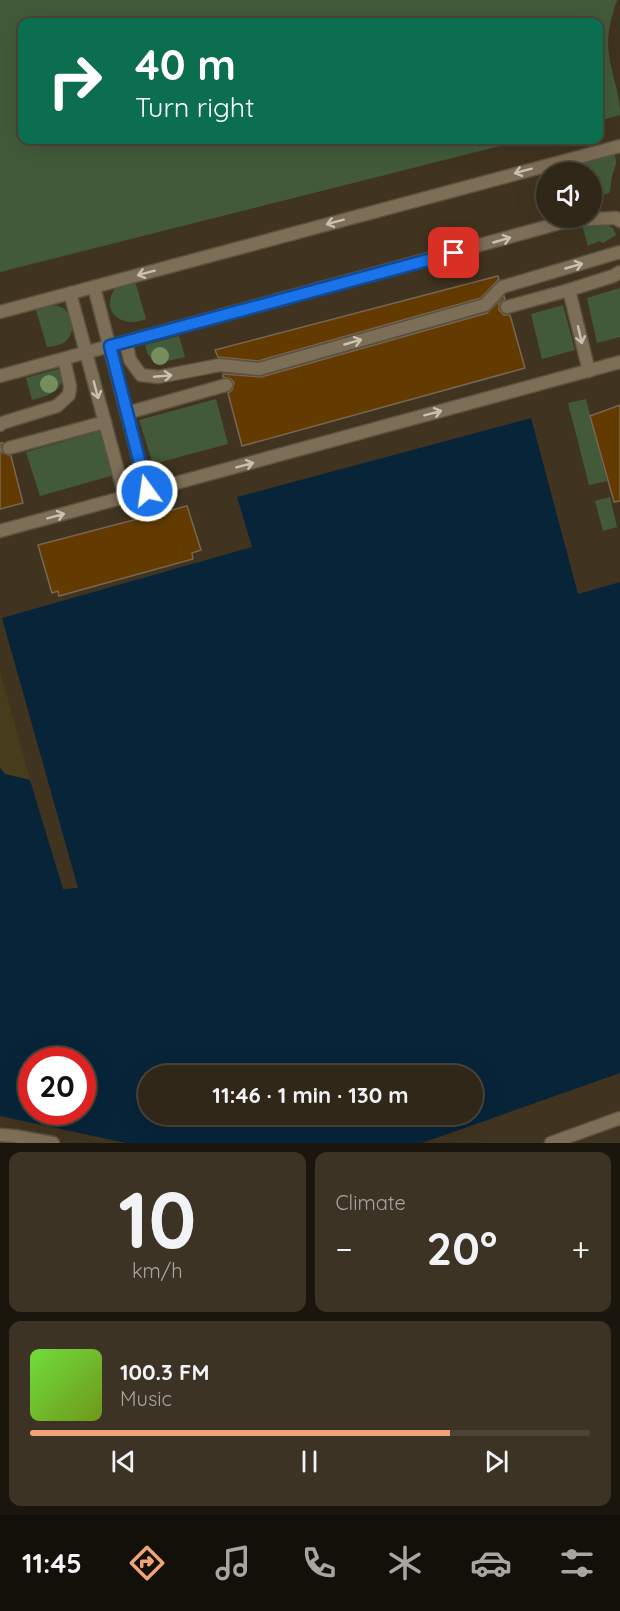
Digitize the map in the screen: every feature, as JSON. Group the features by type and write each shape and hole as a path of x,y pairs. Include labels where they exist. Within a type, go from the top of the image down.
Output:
{"lane":[{"path":"0,312 620,146"},
{"path":"0,376 571,220 616,218 620,220"},
{"path":"126,342 130,360 141,375 158,377 220,365 259,369 485,305 502,287 620,252"},
{"path":"507,307 569,290 620,272"},
{"path":"94,287 147,491"},
{"path":"569,290 589,371"},
{"path":"70,293 125,497"},
{"path":"0,425 57,406 69,394 70,386 64,359"},
{"path":"0,531 620,362"},
{"path":"127,413 226,386"},
{"path":"9,448 105,423"},
{"path":"551,1143 620,1118"},
{"path":"0,1135 53,1143"}],"green space":[{"path":"0,0 617,0 610,27 608,48 620,115 603,120 603,18 18,18 18,144 508,144 0,272"},
{"path":"613,151 616,162 609,193 602,195 602,162 582,162 581,158"},
{"path":"602,224 613,228 616,235 603,243 599,241 588,246 583,228 602,228"},
{"path":"135,281 146,319 128,322 115,315 110,302 117,286"},
{"path":"620,288 620,337 597,343 587,298"},
{"path":"43,305 61,307 70,315 71,334 63,343 56,346 47,347 35,307"},
{"path":"563,305 575,350 542,359 531,314"},
{"path":"179,336 185,357 159,363 148,355 145,345"},
{"path":"61,368 62,376 59,387 50,394 32,400 26,378"},
{"path":"216,399 228,444 153,464 139,420"},
{"path":"586,399 607,481 589,485 568,403"},
{"path":"103,430 114,475 40,496 26,452"},
{"path":"610,497 617,527 603,531 595,501"}],"sand":[{"path":"0,671 30,780 4,774 0,768"}],"water":[{"path":"531,418 578,594 620,582 620,1073 483,1121 483,1065 138,1065 138,1125 473,1125 422,1143 126,1143 42,1125 96,1125 96,1047 18,1047 18,1120 0,1116 0,768 5,774 30,780 63,889 78,888 2,618 252,547 237,497"}],"building":[{"path":"498,276 499,279 481,298 258,361 218,357 215,350"},
{"path":"504,296 505,299 499,304 499,310 504,315 510,315 525,368 242,446 228,393 232,390 234,383 231,379 223,377 223,374 261,377 487,313"},
{"path":"620,405 620,501 614,502 590,416"},
{"path":"0,443 3,443 1,450 3,453 11,456 23,503 0,509"},
{"path":"187,506 201,550 192,553 193,559 59,596 58,591 52,593 38,545"}],"route":[{"path":"147,491 110,346 454,253"}]}
